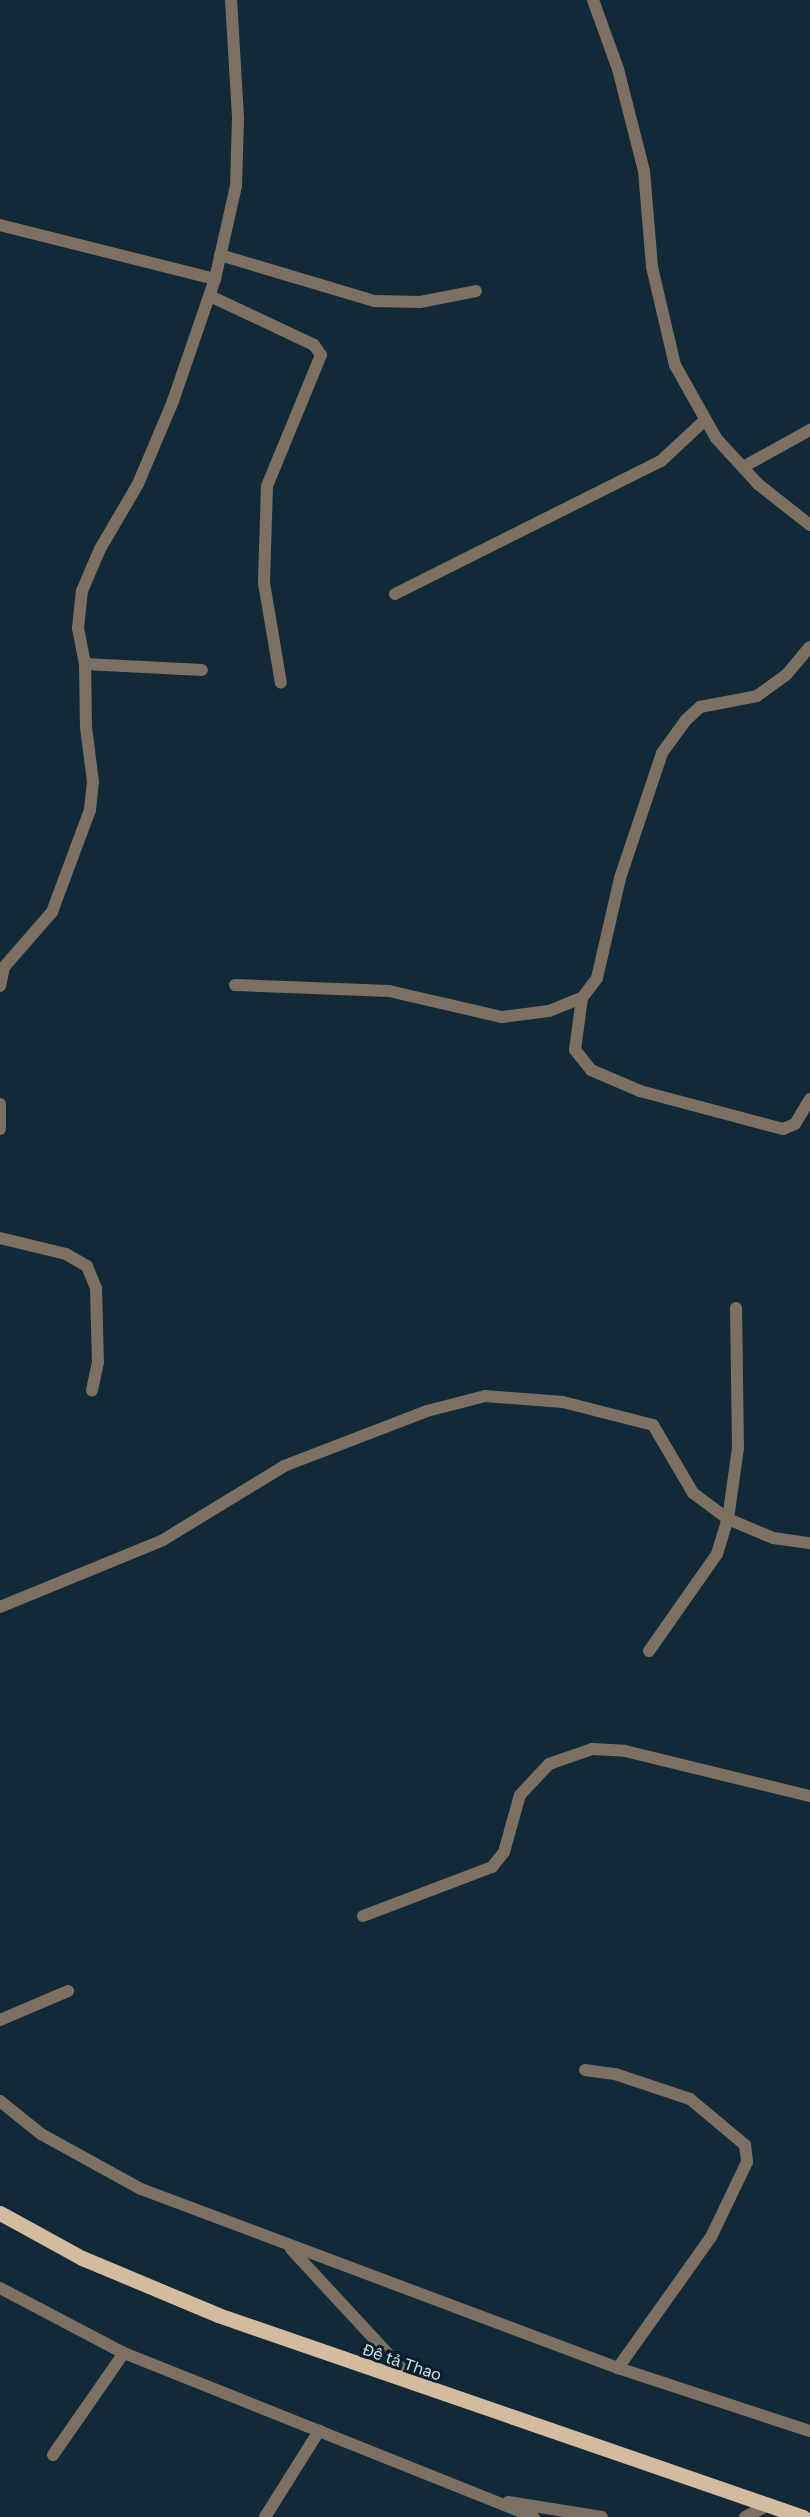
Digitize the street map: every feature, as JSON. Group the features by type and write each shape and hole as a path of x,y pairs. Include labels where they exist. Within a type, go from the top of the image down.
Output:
{"main road":[{"name":"Đê tả Thao","path":"0,2213 82,2258 154,2291 418,2387 804,2517"}],"street":[{"path":"0,986 4,967 52,912 90,810 93,782 86,727 85,664 78,628 82,591 100,549 138,484 173,401 215,279 236,186 238,117 231,0"},
{"path":"593,0 618,69 644,171 652,267 675,365 705,420 744,467 810,525"},
{"path":"0,225 215,279"},
{"path":"220,255 374,302 420,302 476,291"},
{"path":"210,296 314,345 321,355 267,486 264,583 281,683"},
{"path":"395,594 662,461 705,420"},
{"path":"744,467 810,430"},
{"path":"810,647 787,675 757,696 700,707 686,720 662,753 620,878 597,978 582,998 575,1050 591,1070 640,1091 783,1130 795,1124 810,1099"},
{"path":"85,664 202,670"},
{"path":"235,984 389,991 502,1017 549,1011 582,998"},
{"path":"0,1104 0,1129"},
{"path":"0,1238 66,1254 87,1266 96,1288 98,1362 92,1390"},
{"path":"649,1651 717,1554 728,1519 738,1448 736,1308"},
{"path":"0,1607 163,1540 284,1466 427,1411 485,1396 563,1402 653,1425 693,1493 728,1519 773,1538 810,1543"},
{"path":"363,1916 492,1867 504,1852 520,1795 549,1764 592,1749 625,1751 810,1796"},
{"path":"0,2020 68,1991"},
{"path":"585,2070 615,2074 690,2099 745,2145 747,2162 711,2237 618,2368"},
{"path":"0,2102 42,2134 141,2189 288,2246 438,2297 618,2368 810,2432"},
{"path":"288,2246 418,2387"},
{"path":"0,2288 124,2353 533,2517"},
{"path":"53,2455 124,2353"},
{"path":"265,2517 319,2431"},
{"path":"489,2500 602,2517"},
{"path":"745,2517 769,2505"}]}
